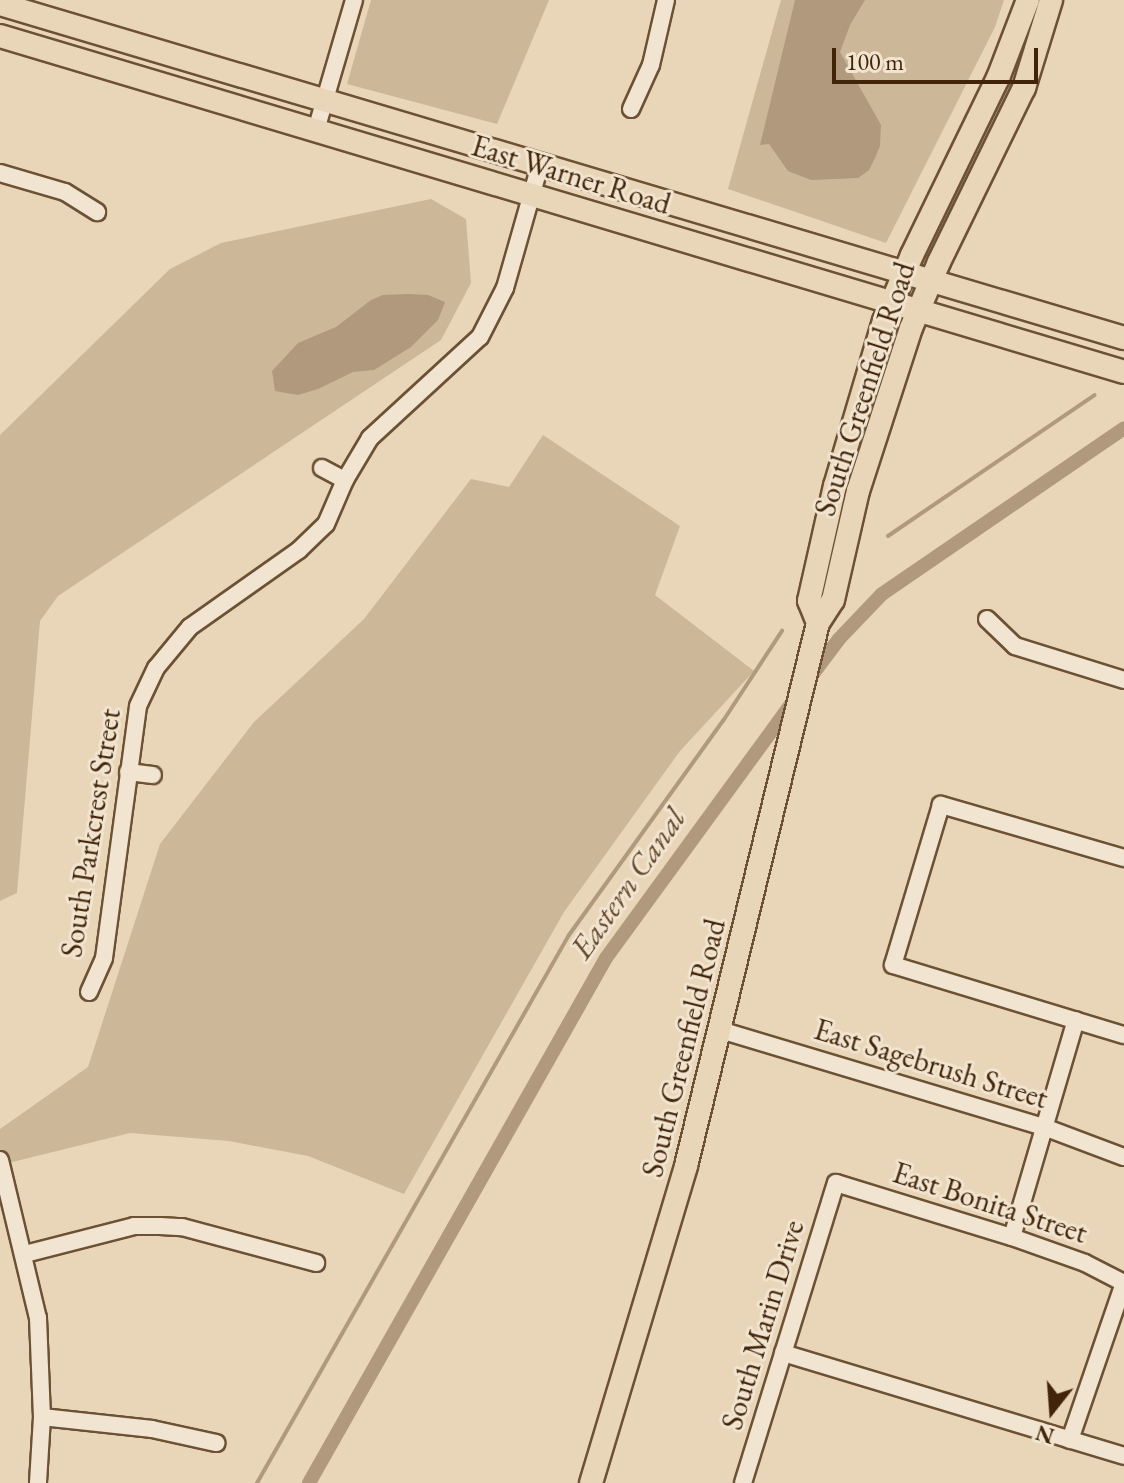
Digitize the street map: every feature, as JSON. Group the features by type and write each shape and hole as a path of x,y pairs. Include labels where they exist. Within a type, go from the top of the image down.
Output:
{"main road":[{"name":"South Greenfield Road","path":"818,623 809,601 835,486 892,302 998,78 1028,0"},
{"name":"South Greenfield Road","path":"591,1483 686,1166 818,623 833,600 858,491 918,310 1024,88 1051,0"},
{"name":"East Warner Road","path":"0,4 1124,338"},
{"name":"East Warner Road","path":"0,36 1124,372"}],"street":[{"path":"316,130 354,0"},
{"path":"631,109 651,65 666,0"},
{"name":"South Parkcrest Street","path":"89,992 104,958 138,706 156,668 190,627 299,550 326,524 345,480 370,438 480,337 505,288 540,165"},
{"path":"0,173 65,192 97,212"},
{"path":"322,468 345,480"},
{"path":"987,619 1015,646 1124,680"},
{"path":"128,772 153,775"},
{"path":"1124,858 941,805 893,965 1124,1035"},
{"path":"1012,1237 1076,1020"},
{"name":"East Sagebrush Street","path":"720,1030 1044,1127 1124,1157"},
{"path":"0,1160 38,1318 42,1417 38,1483"},
{"name":"East Bonita Street","path":"836,1183 1012,1237 1085,1263 1124,1283"},
{"name":"South Marin Drive","path":"743,1483 836,1183"},
{"path":"25,1254 134,1226 160,1226 182,1227 316,1263"},
{"path":"1070,1440 1124,1283"},
{"path":"783,1353 1124,1456"},
{"path":"42,1417 139,1427 216,1443"}],"shaded area":[{"path":"371,0 549,0 497,124 347,84"},
{"path":"781,0 1004,0 995,27 886,243 728,189"},
{"path":"795,0 865,0 850,25 840,52 881,125 880,146 875,158 869,170 858,178 811,180 788,171 769,144 760,145"},
{"path":"431,199 466,219 471,283 441,340 58,596 40,621 17,893 0,901 0,435 170,269 221,243"},
{"path":"383,295 428,295 445,302 438,320 411,347 374,370 353,372 318,389 298,395 275,391 272,371 298,343 336,327 371,300"},
{"path":"543,435 680,526 655,595 754,671 680,751 564,912 404,1194 308,1156 229,1141 130,1133 0,1165 0,1129 88,1067 160,844 254,722 364,619 471,479 509,487"}],"waterway":[{"path":"888,536 1095,395"},
{"name":"Eastern Canal","path":"809,679 839,639 882,594 1124,428"},
{"path":"257,1483 569,935 723,721 782,631"},
{"name":"Eastern Canal","path":"309,1483 606,958 797,696"}]}
